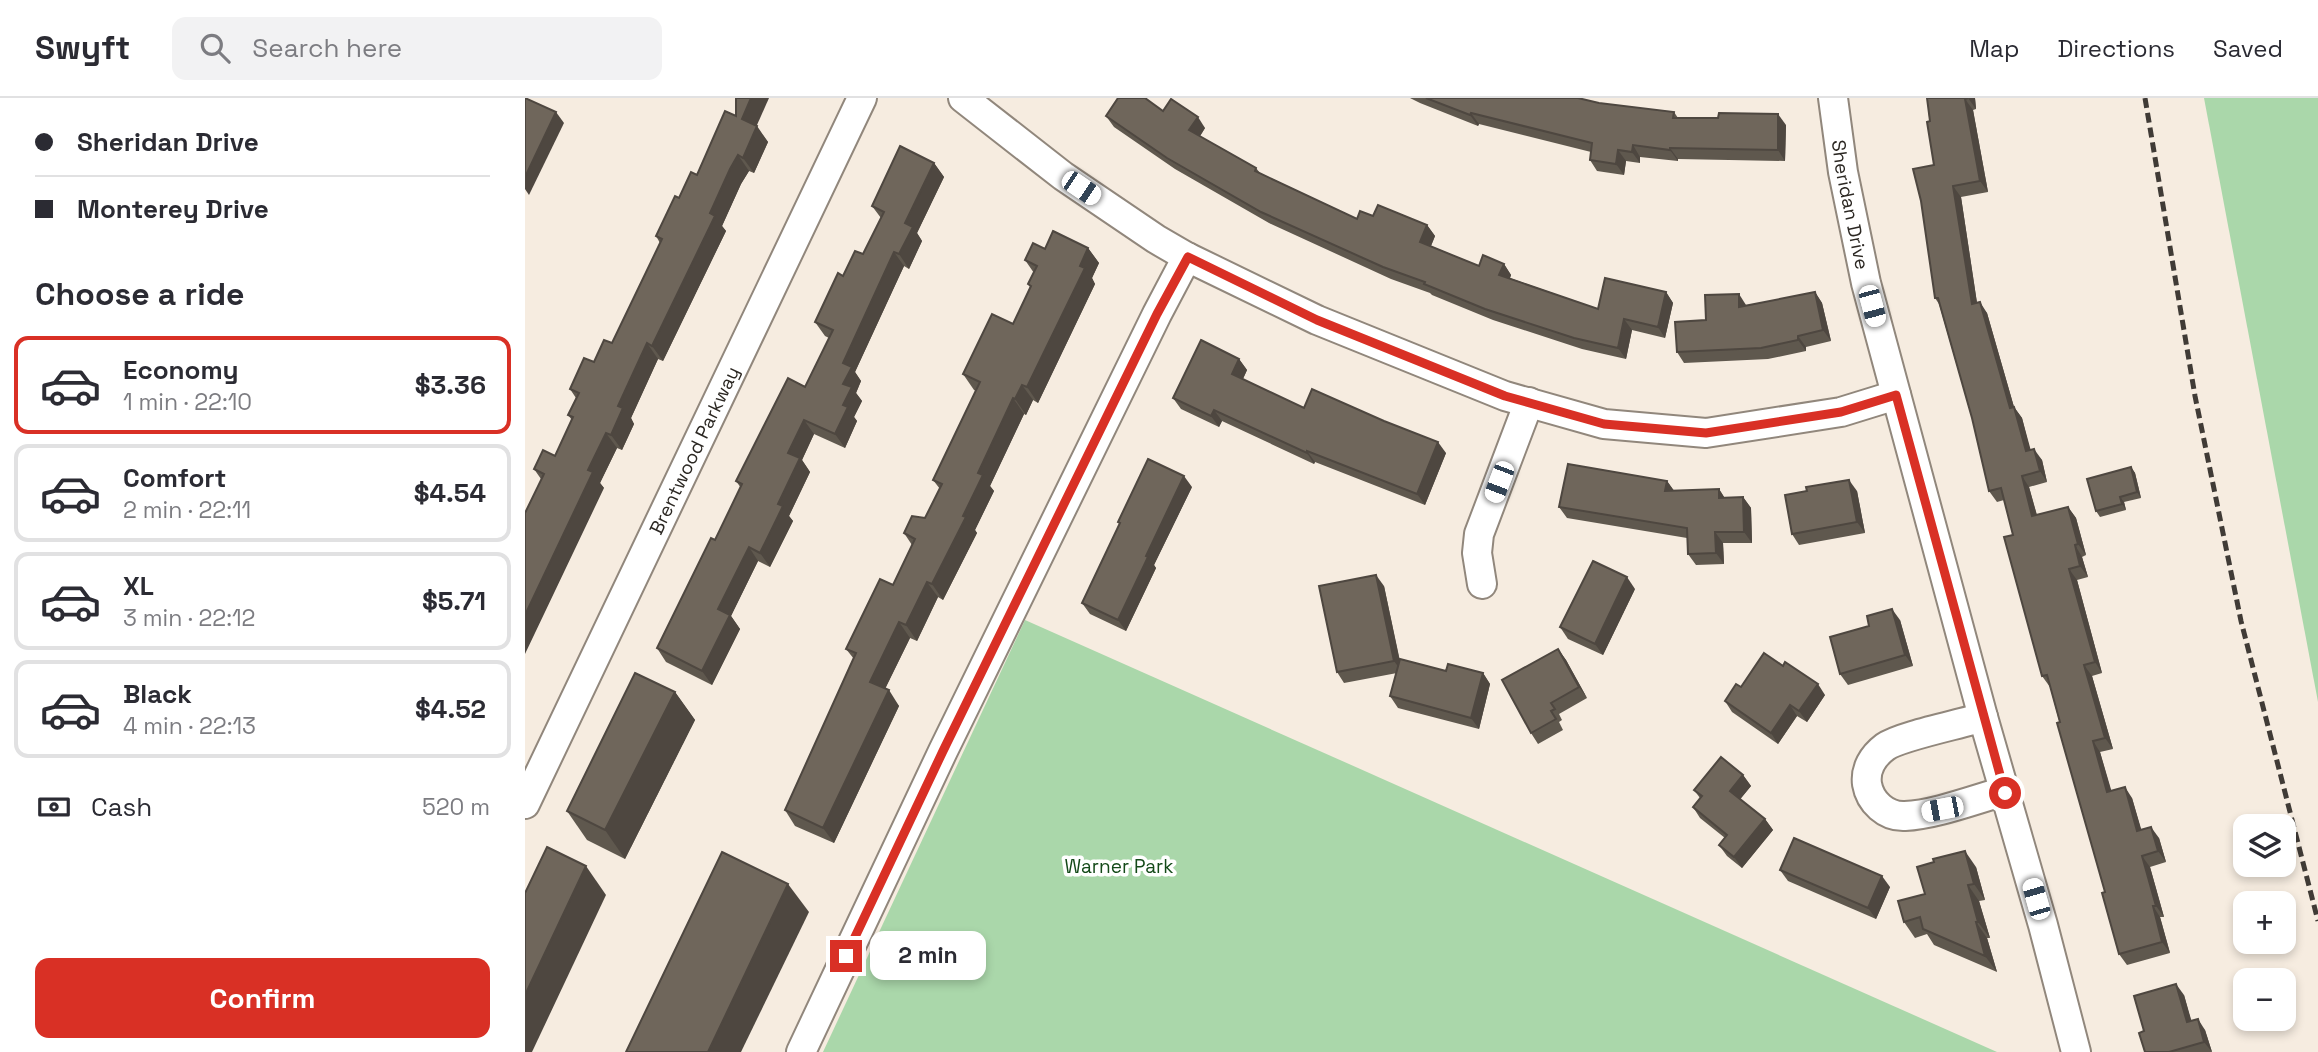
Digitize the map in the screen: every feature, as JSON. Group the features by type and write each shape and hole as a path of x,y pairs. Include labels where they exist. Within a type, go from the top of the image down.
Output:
{"street":[{"name":"Brentwood Parkway","path":"525,804 862,98"},
{"path":"963,98 1063,176 1156,239 1188,257 1317,320 1505,396 1604,424 1706,433 1841,412 1896,395"},
{"name":"Sheridan Drive","path":"1833,98 1843,172 1866,283 1983,717 2043,925 2075,1052"},
{"path":"801,1052 943,751 1157,314 1188,257"},
{"path":"1482,584 1477,552 1479,534 1529,402"},
{"path":"1983,717 1887,746 1873,758 1868,770 1866,781 1869,793 1886,813 1904,817 2005,791"}],"green space":[{"path":"2204,98 2318,98 2318,702"},
{"name":"Warner Park","path":"1025,620 1997,1052 823,1052"}],"building":[{"path":"525,98 556,112 525,177"},
{"path":"736,98 751,98 742,119 757,126 743,158 738,155 730,169 710,213 715,216 652,346 647,343 618,406 623,408 611,435 606,433 588,470 593,472 525,615 525,513 544,474 534,469 543,450 555,456 573,417 568,415 579,393 570,389 584,358 594,362 604,340 612,343 662,239 656,236 675,196 679,198 691,172 697,175 725,111 736,116"},
{"path":"1118,98 1145,98 1163,111 1171,99 1198,117 1189,130 1256,168 1255,171 1357,219 1360,211 1373,216 1378,205 1427,225 1420,242 1479,266 1483,255 1504,264 1499,275 1598,309 1605,278 1666,292 1658,327 1624,319 1618,348 1574,338 1485,309 1424,284 1425,282 1383,267 1261,212 1167,158 1106,116"},
{"path":"1426,98 1578,98 1674,112 1673,118 1718,118 1719,113 1778,114 1778,150 1670,150 1633,145 1632,152 1618,150 1616,164 1590,160 1592,143 1471,113 1470,115"},
{"path":"1927,98 1968,98 1965,99 1980,181 1953,186 1972,304 1980,302 2010,408 2014,407 2026,451 2034,449 2040,471 2022,476 2032,516 2068,507 2078,544 2075,545 2080,566 2069,569 2095,662 2084,665 2105,738 2093,741 2107,792 2125,787 2137,831 2151,827 2158,851 2142,856 2156,906 2153,906 2162,942 2119,954 2102,893 2105,892 2057,723 2060,722 2047,675 2042,676 2004,537 2013,535 2001,488 1989,491 1972,418 1938,298 1935,298 1921,201 1913,169 1934,165 1927,122 1930,121"},
{"path":"900,146 934,163 905,223 913,227 899,254 894,252 843,363 852,367 843,384 852,387 843,405 848,407 835,434 804,420 788,453 800,458 778,504 783,506 760,553 749,547 718,609 730,615 702,671 657,648 711,538 715,540 742,484 736,481 788,378 805,387 833,330 815,322 838,273 843,276 855,251 863,254 884,212 872,206"},
{"path":"1053,231 1088,248 1080,266 1085,268 1027,387 1022,385 1015,399 1013,398 978,473 983,475 963,516 966,517 932,584 927,582 906,625 899,622 870,682 889,690 823,828 785,810 856,653 846,649 880,579 893,585 915,539 904,533 912,516 925,518 942,484 933,480 980,382 963,374 992,314 1013,324 1031,286 1028,284 1037,266 1025,260 1033,243 1045,249"},
{"path":"1815,292 1823,330 1798,336 1798,340 1761,348 1677,352 1675,322 1706,320 1705,295 1739,294 1739,307"},
{"path":"1201,340 1239,359 1232,374 1304,408 1312,389 1438,442 1417,494 1307,453 1214,410 1211,416 1173,398"},
{"path":"1148,459 1184,476 1118,620 1082,603"},
{"path":"1568,464 1667,481 1665,491 1719,489 1719,498 1743,497 1744,532 1715,532 1716,553 1688,554 1687,528 1559,507"},
{"path":"2131,467 2137,492 2120,497 2122,504 2096,511 2087,479"},
{"path":"1849,480 1857,522 1792,534 1785,495 1807,491 1806,487"},
{"path":"1593,561 1627,577 1595,644 1560,627"},
{"path":"1376,575 1394,661 1337,672 1319,586"},
{"path":"1892,609 1905,655 1840,674 1830,637 1869,626 1867,616"},
{"path":"1558,649 1579,687 1551,703 1555,709 1551,711 1556,719 1531,733 1502,680"},
{"path":"1764,653 1783,666 1785,662 1818,684 1799,711 1790,705 1771,733 1725,701 1736,684 1741,687"},
{"path":"1400,659 1446,671 1448,664 1483,673 1471,718 1390,696"},
{"path":"635,673 675,692 605,830 567,811"},
{"path":"1721,757 1743,775 1730,791 1765,819 1734,857 1719,845 1727,835 1693,807 1702,796 1694,790"},
{"path":"1794,838 1882,876 1868,908 1780,870"},
{"path":"547,847 586,866 525,995 525,893"},
{"path":"1965,851 1974,884 1968,885 1985,956 1923,929 1920,917 1904,922 1898,901 1925,894 1917,867 1934,862 1933,859"},
{"path":"722,852 788,884 708,1052 626,1052"},
{"path":"2176,984 2187,1022 2198,1019 2204,1042 2169,1052 2145,1052 2139,1033 2144,1031 2134,996"}],"railway":[{"path":"2145,98 2195,396 2241,621 2318,921"}],"route":[{"path":"846,956 943,751 1157,314 1188,257 1220,275 1317,320 1505,396 1604,424 1706,433 1841,412 1896,395 2005,793"}]}
